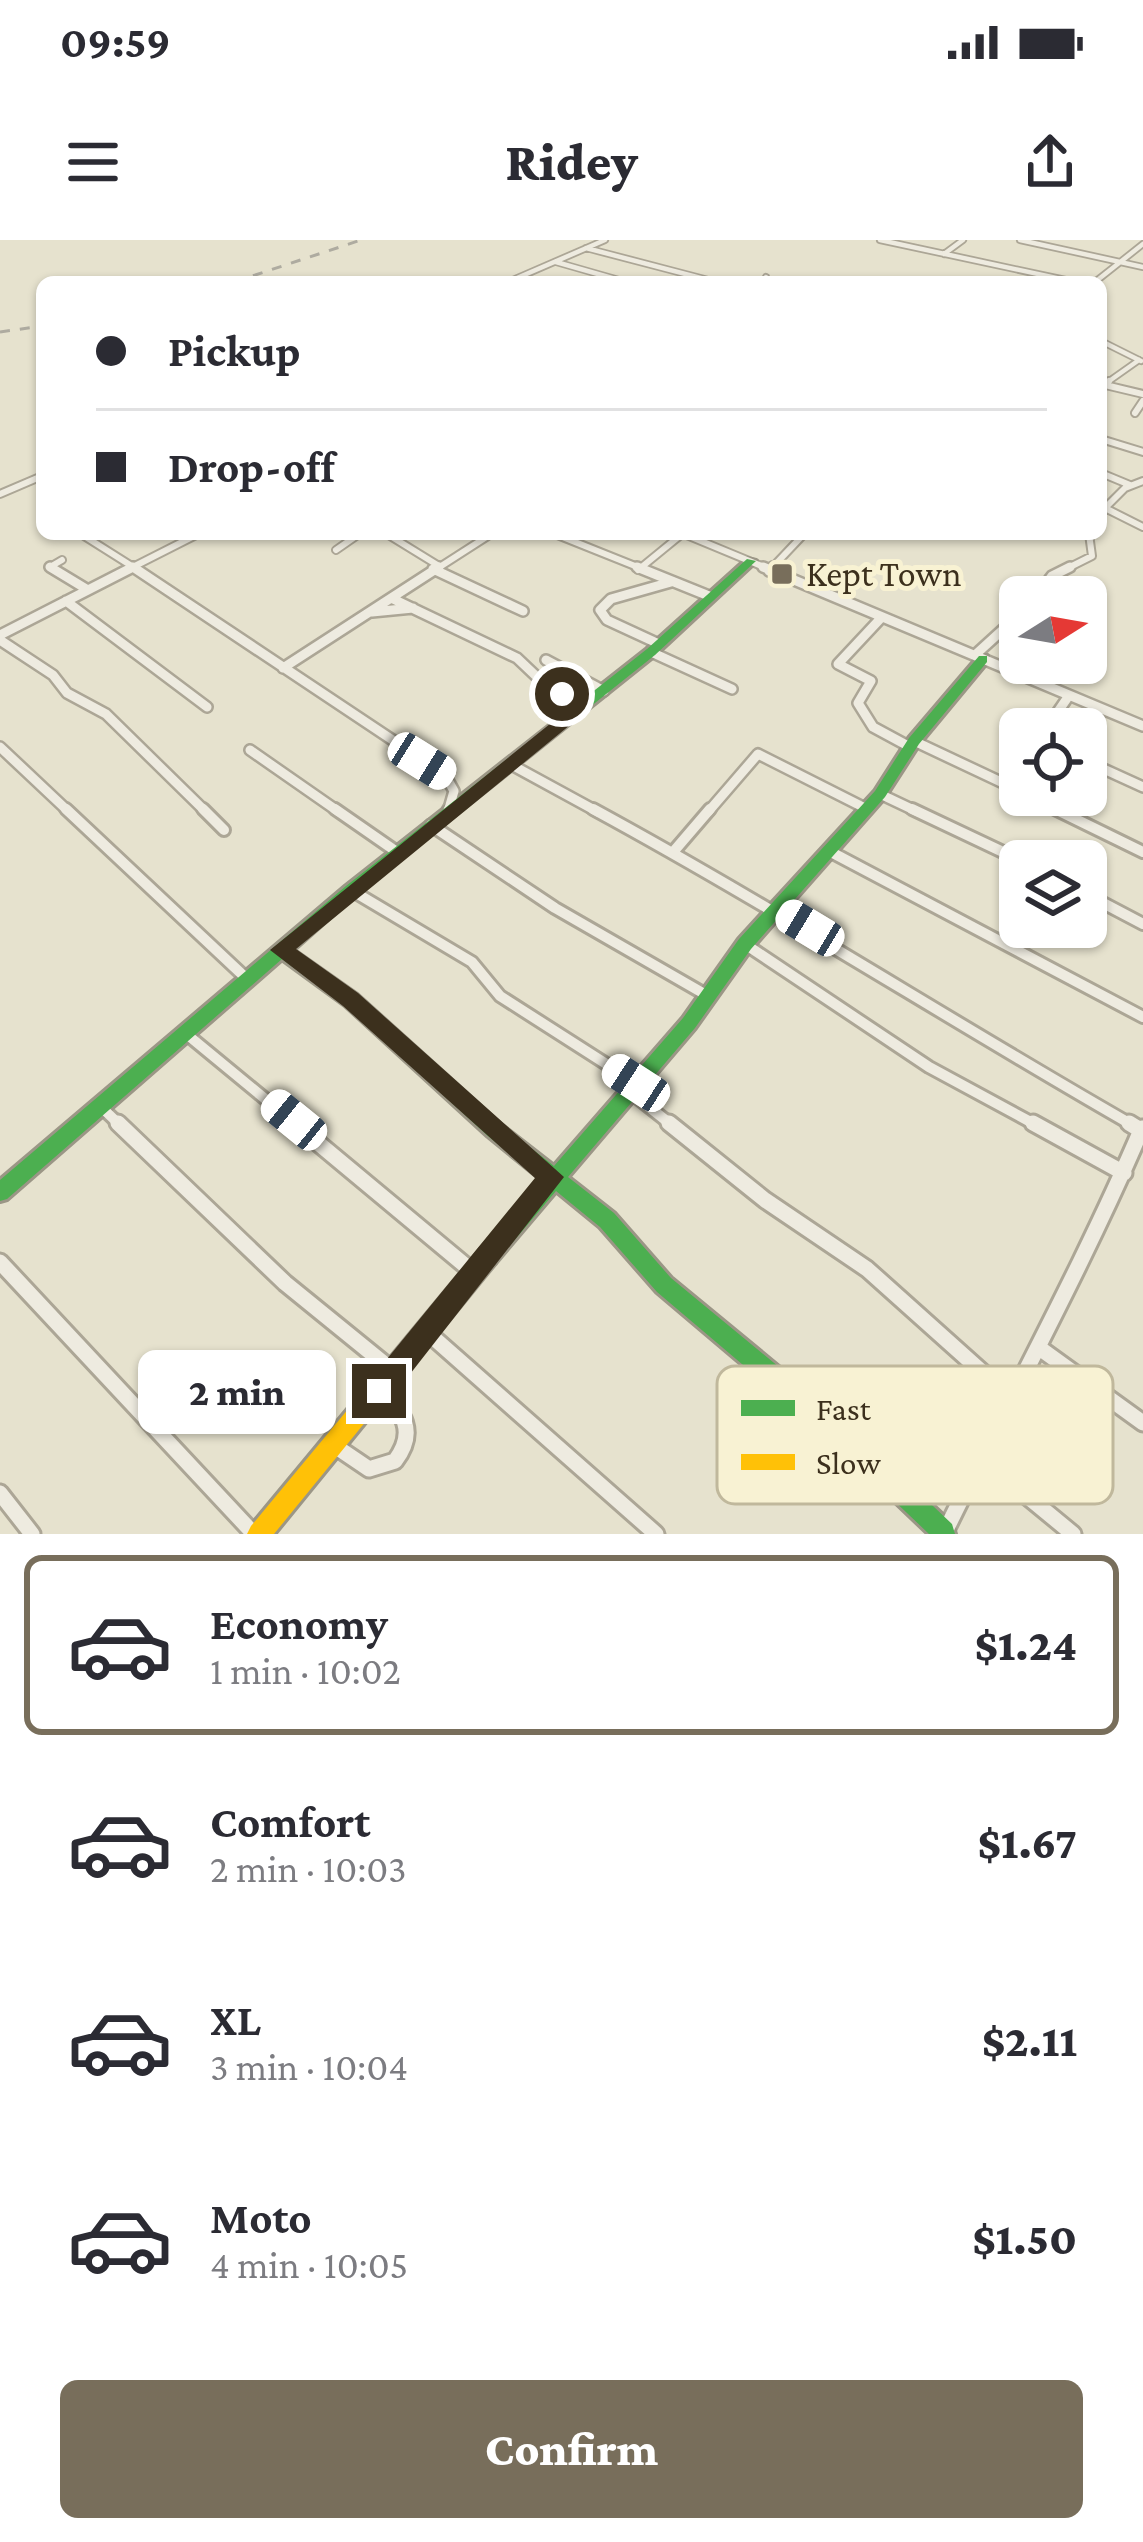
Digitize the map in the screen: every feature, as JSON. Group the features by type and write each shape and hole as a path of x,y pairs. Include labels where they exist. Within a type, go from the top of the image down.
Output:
{"street":[{"path":"523,276 605,240"},
{"path":"880,240 1047,276"},
{"path":"944,254 963,240"},
{"path":"1020,240 1143,267"},
{"path":"1102,276 1143,244"},
{"path":"586,248 693,276"},
{"path":"556,262 602,276"},
{"path":"1107,344 1141,362"},
{"path":"1107,382 1141,362"},
{"path":"1107,387 1143,398 1135,413"},
{"path":"1107,442 1143,452"},
{"path":"1107,475 1130,485"},
{"path":"0,494 36,479"},
{"path":"1107,505 1130,485 1143,481"},
{"path":"1107,510 1143,527"},
{"path":"96,540 346,715 445,775 454,791 447,814"},
{"path":"186,540 0,637 53,675 67,693 106,714 224,830"},
{"path":"337,550 351,540"},
{"path":"396,540 436,568 523,611"},
{"path":"284,668 481,540"},
{"path":"569,540 709,596"},
{"path":"638,570 676,540"},
{"path":"698,540 1143,726"},
{"path":"769,571 798,540"},
{"path":"1052,576 1092,556 1090,540"},
{"path":"62,560 50,567 88,590"},
{"path":"0,1192 351,890 604,691 751,561"},
{"path":"671,582 611,599 600,610 608,620 732,689"},
{"path":"391,598 517,658 531,676 562,694 575,712"},
{"path":"66,601 207,706"},
{"path":"368,613 413,608"},
{"path":"881,618 838,664 870,680 868,693 858,703 868,721 999,781"},
{"path":"0,1262 264,1532 473,1272 633,1088 745,944 880,794 912,744 999,636"},
{"path":"546,660 604,691"},
{"path":"1060,708 1068,697"},
{"path":"0,747 247,979"},
{"path":"250,750 397,852"},
{"path":"674,851 758,754 867,808"},
{"path":"510,764 777,909 942,1016 1142,1128 1138,1152 1027,1366"},
{"path":"1107,771 1143,787"},
{"path":"880,794 999,850"},
{"path":"1070,816 1143,852"},
{"path":"430,825 555,908 708,996"},
{"path":"831,852 1143,1017"},
{"path":"351,890 444,950 472,962 500,996 633,1088 765,1200 867,1269 975,1366"},
{"path":"1107,905 1143,924"},
{"path":"745,944 929,1067 1124,1173"},
{"path":"280,950 351,1000 624,1235 664,1285 761,1366"},
{"path":"184,1032 473,1272"},
{"path":"98,1105 285,1283 392,1370"},
{"path":"427,1332 633,1526 656,1534"},
{"path":"1038,1347 1064,1366"},
{"path":"335,1447 353,1467 367,1472 396,1461 406,1425 402,1410 379,1391"},
{"path":"1113,1401 1143,1423"},
{"path":"0,1493 32,1534"},
{"path":"914,1504 944,1533 959,1504"},
{"path":"1037,1504 1073,1534"}],"railway":[{"path":"252,276 361,240"},
{"path":"0,332 36,327"}],"traffic: fast":[{"path":"0,1192 351,890 651,652 751,561"},
{"path":"488,1256 689,1023 745,944 880,794 914,741 983,659"},
{"path":"280,949 351,1000 494,1130 607,1220 664,1285 761,1366"},
{"path":"914,1504 944,1532"}],"traffic: slow":[{"path":"259,1534 488,1256"}],"place":[{"name":"Kept Town","path":"782,574"}],"route":[{"path":"379,1391 552,1177 351,1000 280,950 575,712 562,694"}]}
